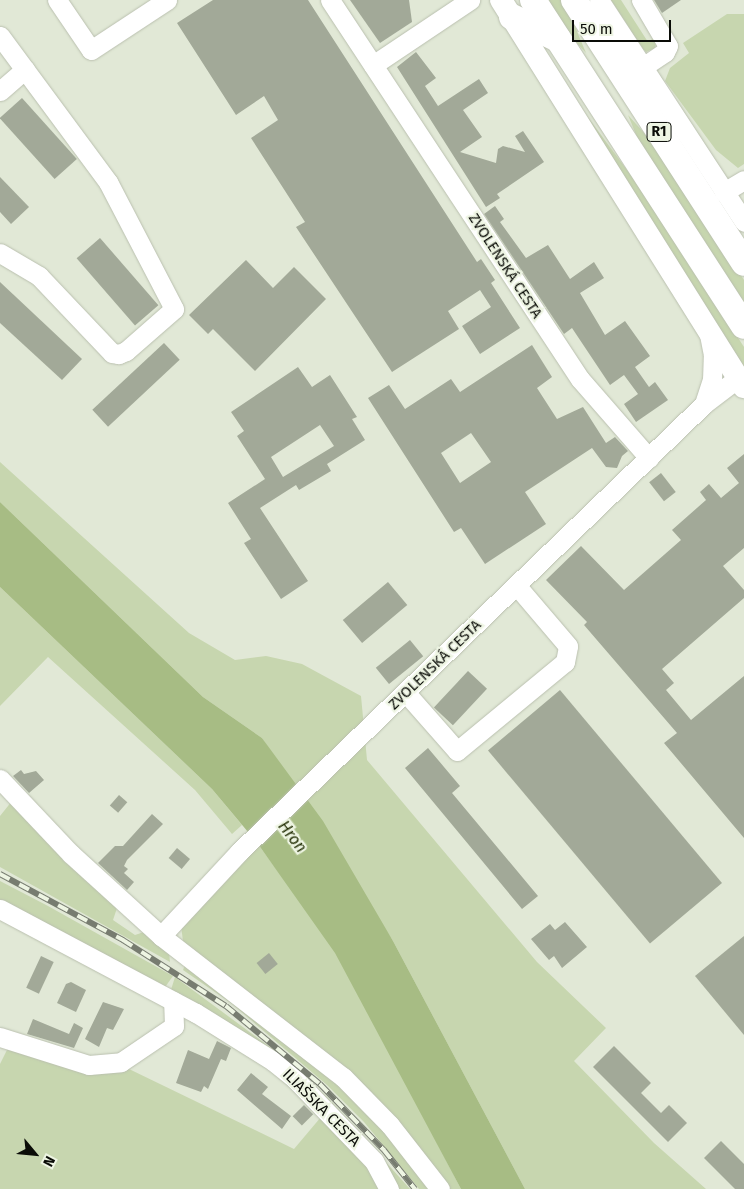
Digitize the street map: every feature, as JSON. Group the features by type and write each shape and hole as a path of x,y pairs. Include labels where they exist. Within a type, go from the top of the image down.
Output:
{"highway":[{"name":"R1","path":"532,0 744,326"},
{"name":"R1","path":"574,0 744,263"},
{"path":"506,8 558,39"}],"main road":[{"name":"ZVOLENSKÁ CESTA","path":"506,8 741,383"}],"street":[{"path":"57,0 90,50 167,0"},
{"name":"ZVOLENSKÁ CESTA","path":"330,0 580,379 649,458"},
{"path":"373,65 470,0"},
{"path":"599,0 744,222"},
{"path":"641,0 668,46 665,52 643,67"},
{"path":"0,36 108,182 174,309 126,351 112,353 39,276 0,253"},
{"path":"0,91 19,62"},
{"path":"724,192 744,180"},
{"name":"ZVOLENSKÁ CESTA","path":"704,404 712,380 713,355 708,331"},
{"name":"ZVOLENSKÁ CESTA","path":"161,936 239,852 704,404 741,383"},
{"path":"406,693 457,751 565,662 568,646 517,586"},
{"path":"0,779 72,854 161,936 343,1078 390,1125 440,1189"},
{"name":"ILIAŠSKA CESTA","path":"0,909 215,1024 254,1048 295,1079 374,1161 389,1189"},
{"path":"172,1001 174,1026"},
{"path":"0,1037 64,1059 109,1065 134,1056 174,1026 215,1024"}],"shaded area":[{"path":"543,0 564,0 586,53 563,28"},
{"path":"611,0 621,0 648,42 657,36 655,48 646,52 643,49"},
{"path":"727,14 744,14 744,164 738,168 716,150 665,81 670,68 689,53 683,43"},
{"path":"628,115 663,154 744,280 744,310 644,154"},
{"path":"587,116 644,193 744,347 744,371"},
{"path":"0,462 189,633 235,660 266,656 302,664 361,696 367,760 537,962 606,1028 574,1061 654,1143 706,1189 525,1189 393,941 262,738 203,697 0,502"},
{"path":"0,587 212,789 242,825 232,834 195,790 48,657 0,706"},
{"path":"12,801 118,905 113,920 135,935 144,932 169,953 170,962 0,867 0,816"},
{"path":"257,843 337,951 461,1189 448,1189 386,1114 192,955 183,941 181,926"},
{"path":"0,881 173,976 163,990 0,905"},
{"path":"185,965 356,1097 432,1189 419,1189 364,1122 327,1085 231,1003 183,970"},
{"path":"175,977 285,1058 331,1101 410,1189 396,1189 329,1107 170,993"},
{"path":"8,1048 89,1071 129,1069 294,1149 321,1117 367,1162 384,1189 0,1189 0,1064"}],"water":[{"name":"Hron","path":"0,502 203,697 262,738 323,821 393,941 525,1189 461,1189 335,953 258,844 212,789 0,587"}],"building":[{"path":"213,0 308,0 477,262 481,259 495,280 491,283 520,328 480,354 462,326 491,307 480,290 448,311 459,329 392,372 296,227 305,222 251,138 278,120 264,96 236,115 177,23"},
{"path":"350,0 409,0 412,22 380,43"},
{"path":"654,0 681,0 662,13"},
{"path":"416,52 436,78 425,86 438,106 479,79 488,93 463,110 482,137 460,152 496,163 498,149 503,146 525,152 515,136 523,131 544,162 497,194 500,198 486,207 397,67"},
{"path":"22,98 77,159 55,179 0,118"},
{"path":"0,177 29,207 11,224 0,212"},
{"path":"495,206 504,219 500,222 526,258 548,245 570,279 594,262 604,278 580,293 605,335 625,321 650,356 635,367 649,387 655,382 668,400 636,422 624,404 638,394 624,375 610,385 572,328 564,334 484,214"},
{"path":"100,238 158,305 135,326 77,258"},
{"path":"246,260 273,288 294,267 326,299 255,371 213,329 208,334 189,315"},
{"path":"0,282 82,359 62,380 0,323"},
{"path":"164,343 180,360 108,427 92,410"},
{"path":"532,345 552,377 537,388 557,419 583,407 606,443 615,437 628,451 622,456 617,468 606,467 592,448 525,492 546,524 485,564 461,528 454,532 368,398 389,385 405,409 451,379 460,392","holes":["471,433 491,462 460,483 441,453"]},
{"path":"298,367 312,387 330,375 357,417 352,419 365,440 327,464 331,471 299,490 296,485 260,508 308,581 281,599 244,543 251,539 228,503 265,479 237,436 244,431 231,412","holes":["320,425 334,446 283,477 271,457"]},
{"path":"744,454 744,548 723,566 744,590 744,598 662,669 674,683 666,690 691,720 744,676 744,838 664,743 677,733 584,625 587,622 546,580 581,546 624,590 681,540 672,530 706,500 700,492 709,484 721,498 739,483 727,468"},
{"path":"661,473 676,492 664,501 649,482"},
{"path":"388,582 407,605 362,643 343,620"},
{"path":"410,640 423,656 389,684 376,668"},
{"path":"468,671 487,689 453,725 434,708"},
{"path":"560,690 722,883 650,943 488,750"},
{"path":"428,748 460,786 452,793 538,896 522,909 405,768"},
{"path":"21,770 24,774 36,771 44,780 29,793 13,776"},
{"path":"119,795 127,802 118,813 110,806"},
{"path":"152,814 163,824 127,860 124,866 128,869 124,873 134,882 127,890 98,863 115,846 123,846"},
{"path":"177,848 190,859 182,869 169,858"},
{"path":"565,922 587,947 562,968 554,956 549,960 531,939 550,924 555,930"},
{"path":"744,936 744,1035 695,976"},
{"path":"269,953 278,964 265,974 257,963"},
{"path":"41,956 54,962 39,994 26,988"},
{"path":"71,982 86,990 76,1012 57,1003 66,984"},
{"path":"103,1002 124,1009 113,1030 107,1028 99,1047 85,1039"},
{"path":"33,1019 69,1034 74,1023 83,1028 74,1048 27,1034"},
{"path":"217,1041 231,1048 226,1061 221,1059 208,1089 204,1086 201,1092 176,1083 188,1050 209,1059"},
{"path":"614,1046 651,1083 641,1093 661,1113 669,1105 687,1123 668,1142 593,1067"},
{"path":"251,1073 268,1087 262,1094 291,1116 282,1129 237,1090"},
{"path":"304,1105 313,1114 302,1126 293,1116"},
{"path":"721,1141 744,1164 744,1189 735,1189 704,1158"}],"railway":[{"path":"0,874 123,940 226,1006 320,1084 384,1150 415,1189"}]}
